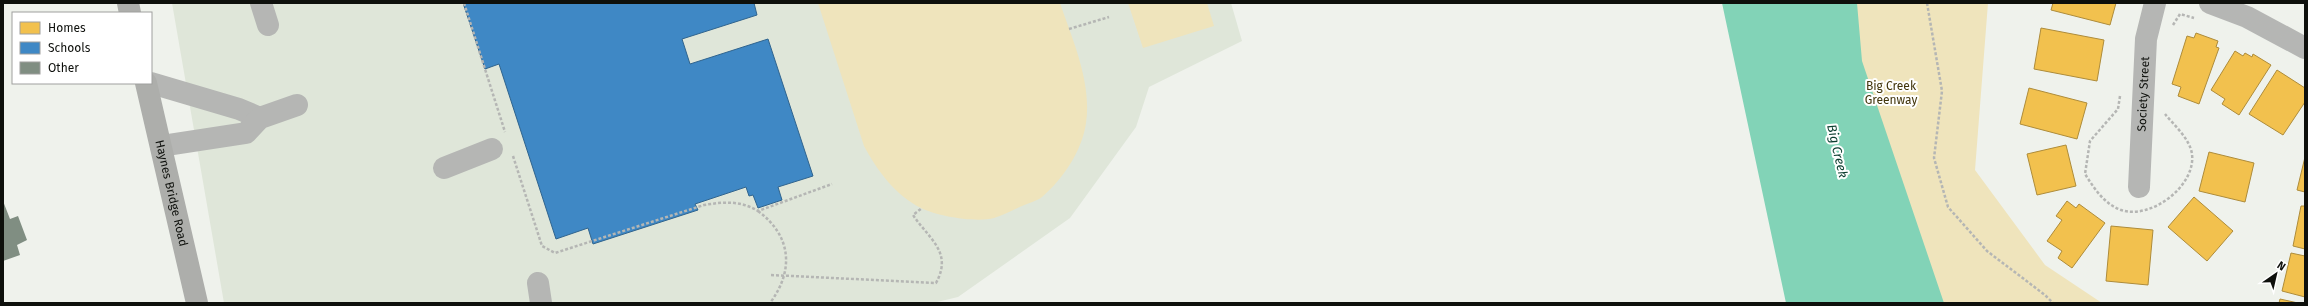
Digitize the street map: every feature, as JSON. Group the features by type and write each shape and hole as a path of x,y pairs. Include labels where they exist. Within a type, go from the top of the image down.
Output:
{"main road":[{"name":"Haynes Bridge Road","path":"146,84 197,303"}],"street":[{"path":"261,3 268,25"},
{"name":"Society Street","path":"2139,187 2146,39 2155,3"},
{"path":"2210,3 2247,17 2305,48"},
{"path":"152,83 239,109 260,118"},
{"path":"161,146 246,133 260,118 297,105"},
{"path":"444,168 500,145"}],"path":[{"path":"464,3 500,145"},
{"path":"1927,3 1942,91 1934,158 1948,207 1987,251 2045,295 2053,303"},
{"path":"1069,30 1109,17"},
{"path":"512,155 542,246 555,253 704,205 727,202 748,205 769,219 780,235 787,259 786,275 780,290 770,303"},
{"path":"758,211 832,184"},
{"path":"772,274 936,283 941,273 942,258 934,241 922,228 914,215 922,208"}],"shaded area":[{"path":"172,3 1231,3 1242,41 1149,87 1136,127 1070,218 958,297 933,303 224,303"}],"green space":[{"path":"818,3 1060,3 1076,47 1084,77 1087,108 1084,133 1076,154 1070,164 1057,182 1042,197 994,218 977,220 946,216 928,211 912,203 895,189 881,173 864,146"},
{"path":"1128,3 1207,3 1214,26 1143,48"},
{"name":"Big Creek Greenway","path":"1765,3 1988,3 1975,170 2045,265 2102,303 1886,303"}],"water":[{"name":"Big Creek","path":"1722,3 1857,3 1862,61 1944,303 1786,303"}],"building: Homes":[{"path":"2053,3 2116,3 2110,25 2051,10"},
{"path":"2041,28 2104,40 2097,81 2034,69"},
{"path":"2196,33 2218,41 2216,47 2219,48 2199,104 2178,96 2181,87 2172,84 2187,36 2194,38"},
{"path":"2235,51 2243,56 2245,53 2252,57 2253,54 2271,65 2239,115 2222,104 2225,99 2211,90"},
{"path":"2277,70 2305,88 2305,102 2283,135 2249,114"},
{"path":"2029,88 2087,103 2077,139 2020,124"},
{"path":"2066,145 2076,186 2037,195 2027,154"},
{"path":"2209,152 2254,163 2245,202 2199,191"},
{"path":"2305,157 2305,192 2297,190"},
{"path":"2194,197 2233,231 2207,261 2168,227"},
{"path":"2067,201 2076,208 2079,204 2105,223 2072,268 2058,258 2062,251 2047,241 2062,220 2056,216"},
{"path":"2301,206 2305,206 2305,249 2293,246"},
{"path":"2111,226 2153,230 2148,285 2106,281"},
{"path":"2291,253 2305,256 2305,297 2282,291"},
{"path":"2280,299 2298,303 2279,303"}],"building: Schools":[{"path":"463,3 754,3 757,15 682,39 690,64 768,39 813,176 778,187 782,200 758,208 753,195 749,196 746,187 695,204 698,210 593,244 588,228 556,239 499,64 485,69"}],"building: Other":[{"path":"3,201 10,219 18,216 27,240 17,245 20,255 3,261"}]}
